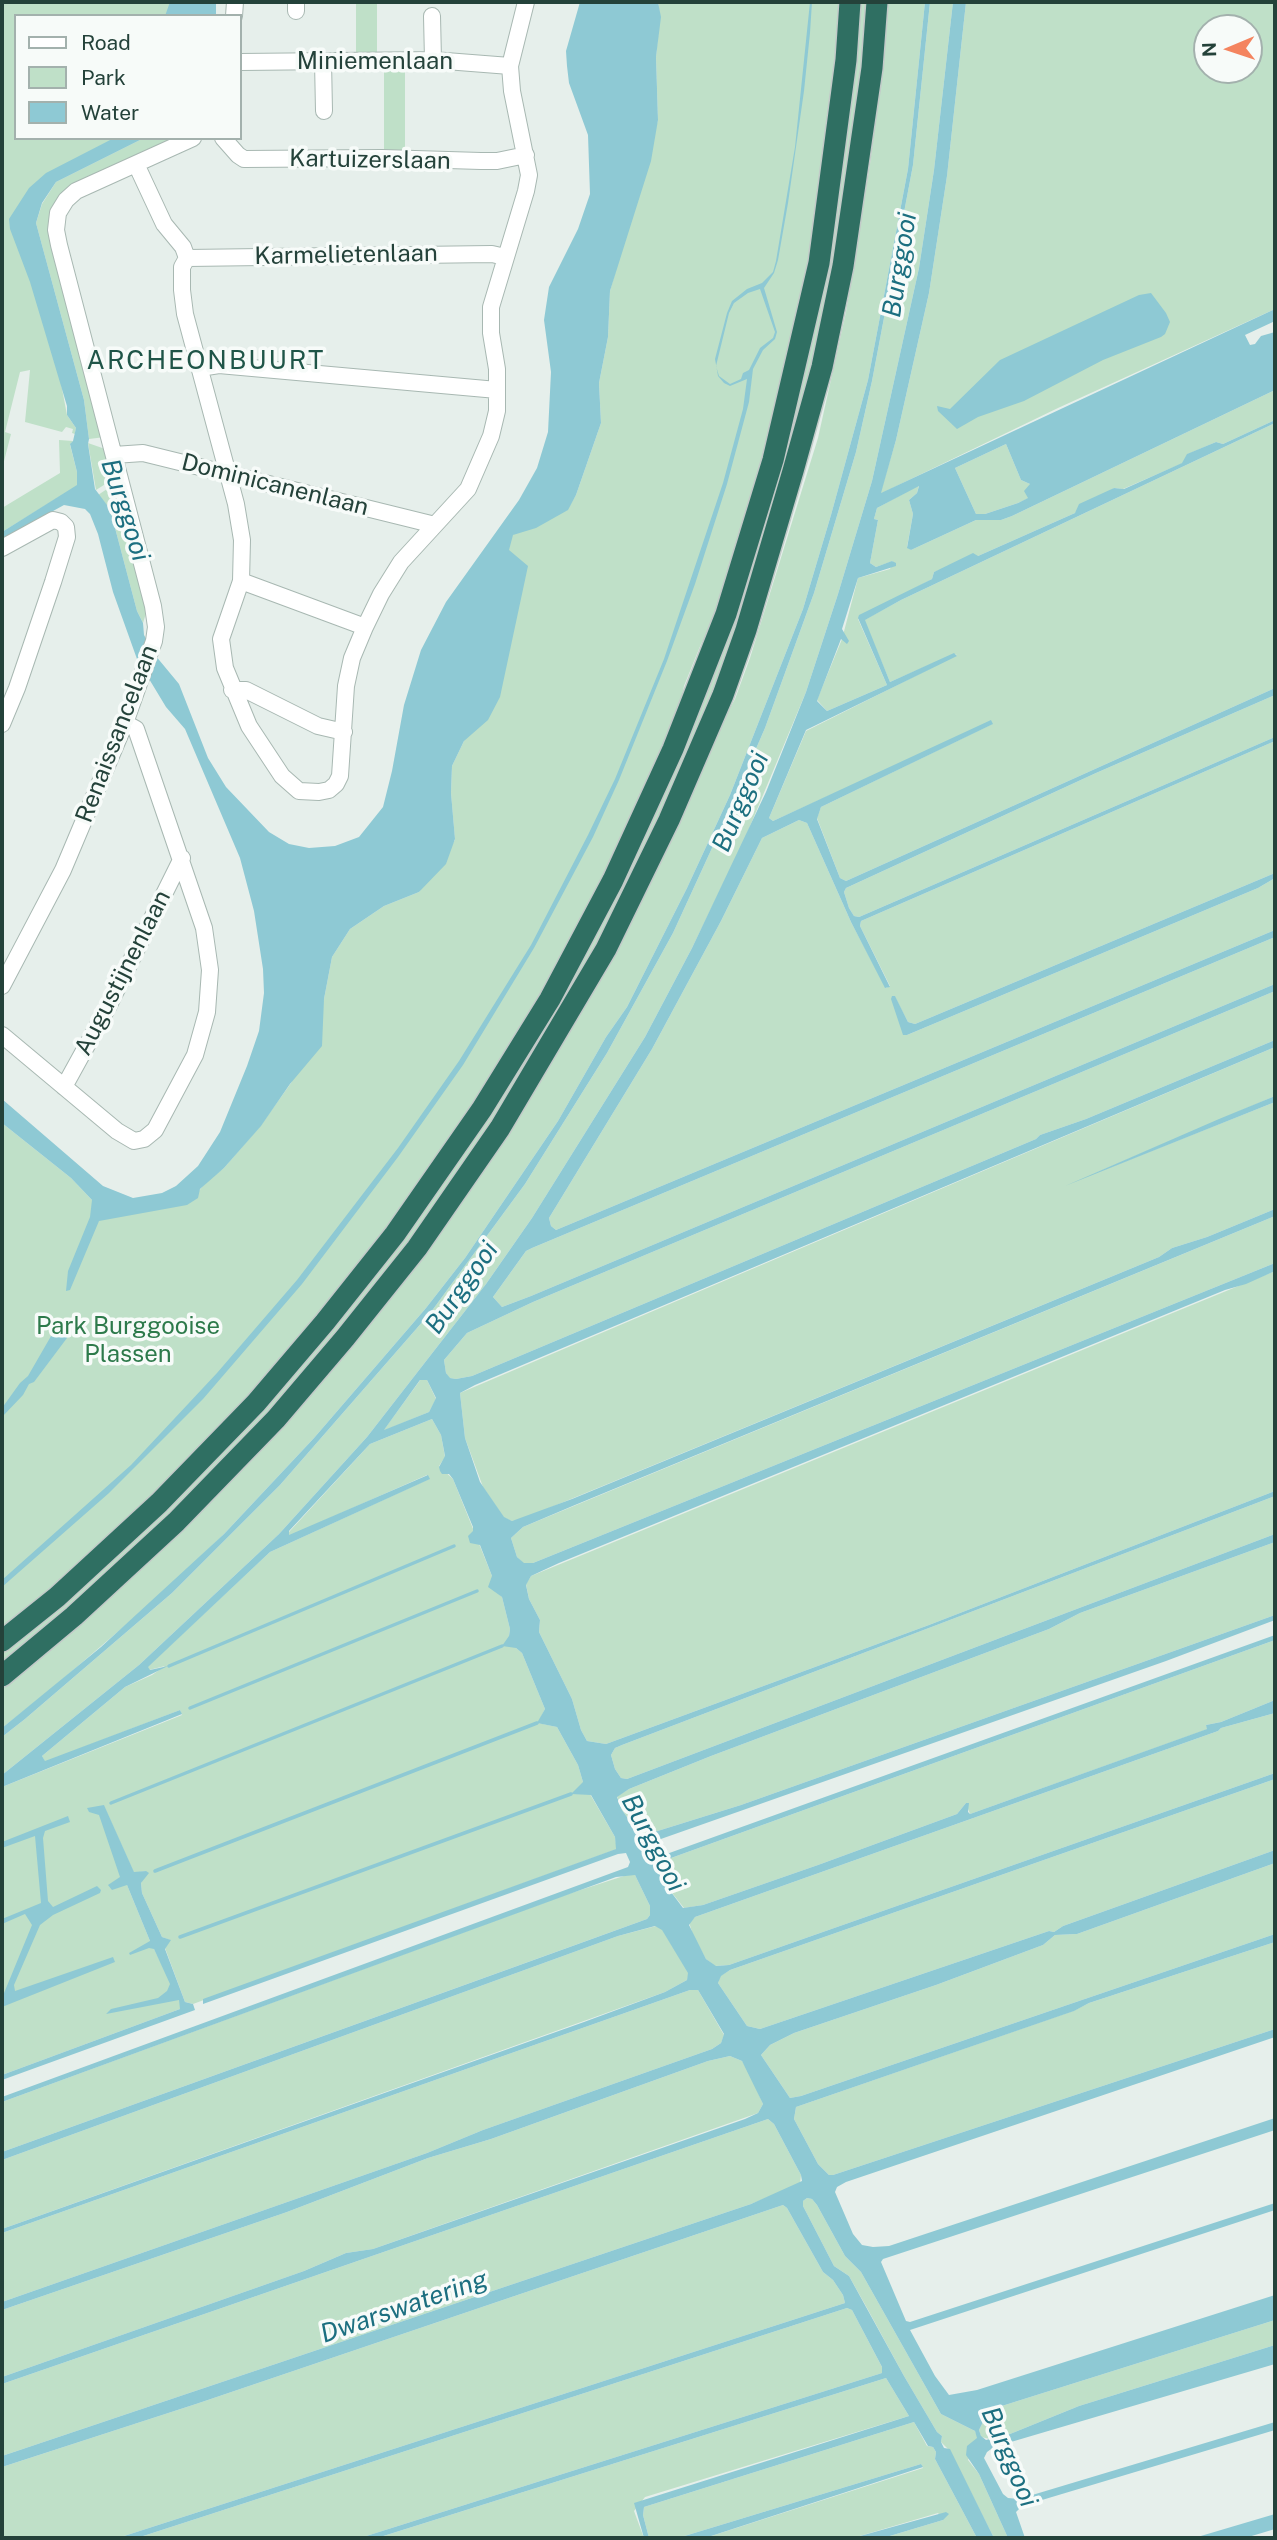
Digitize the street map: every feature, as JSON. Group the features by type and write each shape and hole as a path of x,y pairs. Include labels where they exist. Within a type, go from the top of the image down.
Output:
{"highway":[{"path":"2,1641 57,1597 159,1503 256,1403 325,1322 395,1234 482,1109 550,999 612,880 673,749 726,614 773,460 818,263 846,60 850,2"},
{"path":"2,1676 74,1616 176,1522 276,1419 345,1338 417,1248 500,1128 606,949 641,881 723,695 746,630 793,471 822,367 843,266 872,68 877,2"}],"street":[{"path":"136,164 164,224 183,247 187,258 182,267 185,314 228,474 242,540 241,581 221,639 225,668 232,690 260,746 282,776 299,791 329,790 336,784 343,766 345,686 352,658 365,627 401,562 468,489 482,461 497,411 491,307 526,191 528,175 510,66 526,2"},
{"path":"432,16 433,60"},
{"name":"Miniemenlaan","path":"242,62 433,60 510,66"},
{"path":"323,61 324,111"},
{"name":"Renaissancelaan","path":"2,986 63,870 125,723 154,641 156,627 153,606 56,230 62,207 76,191 189,140"},
{"name":"Kartuizerslaan","path":"225,140 244,159 498,161 526,155"},
{"name":"Karmelietenlaan","path":"187,258 492,254 505,257"},
{"path":"200,368 219,365 497,390"},
{"name":"Dominicanenlaan","path":"114,455 143,453 435,525"},
{"path":"2,548 53,520 66,527 66,537 53,582 2,724"},
{"path":"241,581 365,627"},
{"path":"232,690 246,690 318,726 344,732"},
{"name":"Augustijnenlaan","path":"2,1035 117,1131 134,1140 144,1139 155,1130 195,1055 207,1012 210,970 204,928 136,729 125,723"},
{"name":"Augustijnenlaan","path":"64,1087 108,1007 182,858"}],"green space":[{"path":"2,2 205,2 205,14 14,14 14,140 133,140 53,174 26,199 67,415 76,428 75,434 72,433 73,429 66,427 62,432 25,422 30,370 20,372 5,432 11,434 2,469"},
{"path":"356,2 377,2 377,56 356,56"},
{"name":"Park Burggooise Plassen","path":"658,2 840,2 817,240 788,381 716,616 684,686 678,714 610,865 550,980 468,1114 370,1252 292,1348 195,1455 60,1583 2,1631 2,1123 71,1178 92,1200 116,1216 198,1192 224,1168 261,1125 291,1083 324,999 332,957 350,929 384,906 419,892 455,840 452,766 464,741 506,550 512,535 567,510 576,495 601,423 599,383 608,337 610,291 658,120"},
{"path":"856,2 870,2 853,161 814,367 757,572 693,751 583,976 459,1176 321,1357 189,1501 2,1666 2,1650 263,1405 563,993 770,500"},
{"path":"887,2 925,2 908,169 868,380 803,609 730,795 627,1007 606,1037 558,1121 465,1258 426,1308 314,1438 224,1534 164,1592 2,1728 2,1687 154,1555 533,1092 598,982 735,699 818,438 846,312 870,164 884,55"},
{"path":"930,2 953,2 934,170 919,268 872,481 806,692 743,843 692,948 645,1037 532,1218 486,1284 367,1437 279,1534 139,1665 2,1775 2,1737 172,1593 280,1485 431,1312 525,1184 607,1053 673,933 765,728 814,593 856,452 913,165"},
{"path":"966,2 1275,2 1275,309 1058,408 880,494 896,440 929,293 947,176"},
{"path":"384,66 405,67 405,154 384,154"},
{"path":"140,140 173,140 136,155 55,210 77,344 105,437 89,439 84,400 36,223 42,204 56,182"},
{"path":"1275,390 1275,420 1223,444 1216,442 1188,454 1183,463 1123,489 1114,488 1075,513 978,556 934,572 932,579 858,619 887,685 827,711 817,700 842,639 858,578 890,569 893,561 876,567 870,563 878,520 874,519 877,508 919,485 917,493 909,500 913,514 907,547 911,550 976,520 1001,520 1012,516"},
{"path":"1275,423 1275,688 846,881 840,878 817,818 821,807 992,722 773,821 769,818 806,731 957,655 890,682 864,620"},
{"path":"59,440 73,441 70,445 77,472 77,486 2,532 2,508 60,473"},
{"path":"88,443 108,450 115,478 96,490"},
{"path":"1006,444 1021,480 1030,484 1029,498 985,514 976,514 955,468"},
{"path":"110,487 115,488 147,610 143,623 137,611 110,509 98,495"},
{"path":"1275,695 1275,737 859,917 854,916 849,908 844,892 846,888 1096,773"},
{"path":"1275,741 1275,873 915,1024 908,1022 895,997 907,1035 1258,888 1275,878 1275,930 556,1230 551,1226 549,1218 652,1049 762,838 799,820 807,823 851,922 886,988 890,986 860,926 861,921"},
{"path":"1275,937 1275,984 531,1296 502,1307 493,1297 526,1251 532,1248"},
{"path":"1275,991 1275,1040 1086,1119 1040,1135 1036,1139 472,1376 456,1379 449,1378 446,1373 444,1360 467,1333 533,1302"},
{"path":"1275,1047 1275,1096 1091,1175 1275,1102 1275,1209 1207,1237 1172,1248 1159,1257 520,1520 504,1518 483,1487 465,1438 460,1393"},
{"path":"1275,1216 1275,1263 533,1563 523,1563 517,1557 511,1538 523,1527"},
{"path":"1275,1271 1275,1491 929,1625 606,1744 587,1741 572,1699 539,1632 540,1620 529,1599 526,1584 531,1576"},
{"path":"421,1379 427,1380 436,1399 429,1412 383,1431"},
{"path":"432,1419 441,1435 445,1457 439,1466 453,1479 496,1591 502,1597 510,1629 509,1636 522,1653 545,1709 538,1723 557,1727 578,1765 583,1782 615,1837 617,1849 193,2004 185,2002 165,1948 170,1940 162,1937 142,1893 141,1883 146,1871 134,1873 104,1806 127,1885 150,1941 180,2000 180,2009 2,2075 2,1787 182,1715 180,1710 45,1762 42,1756 125,1687 165,1666 149,1670 147,1667 270,1552 429,1479 427,1475 289,1536 289,1532 370,1444"},
{"path":"1275,1496 1275,1534 627,1779 621,1778 615,1769 611,1755 615,1748 622,1745"},
{"path":"1275,1542 1275,1615 741,1805 648,1834 639,1834 622,1810 617,1796 629,1789 1049,1629 1080,1613"},
{"path":"1275,1640 1275,1700 1221,1722 1206,1725 1208,1729 970,1814 966,1803 957,1814 703,1905 684,1908 665,1884 658,1869 660,1864 671,1858"},
{"path":"1275,1713 1275,1773 729,1965 715,1966 706,1959 693,1935 689,1922 695,1917 1221,1728"},
{"path":"1275,1779 1275,1850 1063,1926 1054,1932 1049,1931 760,2029 747,2026 718,1983 720,1976 730,1970"},
{"path":"1275,1863 1275,1934 801,2096 790,2098 761,2055 770,2045 794,2033 1043,1945 1055,1935 1077,1934"},
{"path":"630,1874 635,1875 650,1906 647,1919 2,2152 2,2102 565,1895"},
{"path":"656,1926 662,1929 689,1973 687,1980 665,1992 2,2229 2,2160 618,1936"},
{"path":"1275,1942 1275,2029 833,2175 829,2175 818,2164 794,2119 796,2107 1073,2011 1089,2003"},
{"path":"690,1990 698,1990 724,2035 721,2043 712,2049 483,2130 427,2153 2,2302 2,2233"},
{"path":"730,2056 742,2061 748,2070 763,2104 758,2113 373,2249 346,2253 304,2271 2,2377 2,2310 287,2212 428,2158 491,2139 708,2061"},
{"path":"768,2119 774,2124 801,2175 800,2184 751,2204 2,2456 2,2384"},
{"path":"807,2198 817,2205 845,2256 861,2272 941,2414 975,2431 978,2438 968,2460 979,2474 1008,2538 994,2538 950,2451 941,2442 942,2436 904,2376 849,2276 834,2266 803,2206 803,2201"},
{"path":"783,2205 823,2272 833,2280 843,2295 845,2303 118,2538 2,2538 2,2467"},
{"path":"847,2308 852,2310 883,2369 882,2373 360,2538 137,2538"},
{"path":"1275,2320 1275,2345 1079,2406 1010,2434 990,2439 981,2437 979,2430 989,2410"},
{"path":"886,2378 909,2416 645,2497 634,2511 644,2538 377,2538"},
{"path":"914,2422 927,2446 933,2447 936,2452 935,2459 977,2538 883,2538 943,2520 938,2513 853,2538 705,2538 923,2468 921,2464 678,2538 649,2538 643,2515 644,2507"}],"water":[{"path":"170,2 216,2 216,14 166,14"},
{"path":"580,2 658,2 661,17 656,57 658,120 651,161 610,291 608,337 599,383 601,423 576,495 568,510 536,528 513,535 509,550 528,566 500,697 488,720 464,741 452,766 451,793 455,839 446,864 419,892 384,906 350,929 332,957 324,999 322,1046 290,1084 261,1126 224,1168 200,1189 198,1198 187,1205 99,1221 70,1290 66,1291 68,1271 90,1217 92,1200 71,1178 2,1123 2,1099 103,1186 133,1198 162,1193 176,1186 198,1166 220,1132 259,1031 264,993 263,969 254,911 240,858 185,729 166,707 137,659 113,592 90,514 85,509 64,505 2,539 2,532 77,485 77,472 70,444 76,428 67,415 67,406 9,219 29,188 46,173 110,140 140,140 56,182 42,203 36,223 84,400 95,489 110,509 137,611 143,623 144,635 155,655 179,684 208,758 226,787 269,832 289,844 309,848 335,846 359,837 383,807 404,705 421,650 446,602 519,500 537,468 548,432 551,372 544,320 549,287 578,229 590,194 588,135 569,83 566,51"},
{"path":"812,2 804,91 788,203 778,260 774,273 764,288 777,332 775,339 763,350 753,369 749,402 727,484 667,661 593,837 534,948 463,1065 398,1157 302,1284 203,1399 109,1493 2,1587 2,1580 131,1465 217,1373 297,1280 398,1148 459,1061 531,945 615,779 664,659 723,483 743,409 747,379 730,386 718,376 717,368 719,376 730,384 741,379 743,373 749,370 760,348 773,338 775,332 760,289 748,293 734,303 729,313 716,365 715,359 732,301 747,289 762,283 773,272 795,147"},
{"path":"925,2 930,2 913,165 856,452 814,593 765,728 673,933 607,1053 525,1184 431,1312 280,1485 172,1593 2,1737 2,1728 101,1647 224,1534 314,1438 426,1308 465,1258 558,1121 606,1037 627,1007 730,795 803,609 831,515 868,380 908,169"},
{"path":"953,2 966,2 947,176 929,293 896,440 881,493 1275,309 1275,321 1245,335 1250,345 1255,344 1261,336 1275,332 1275,390 1012,516 1001,520 976,520 911,550 907,548 913,514 909,500 917,493 919,486 877,508 874,519 878,520 870,563 876,567 892,561 896,566 858,578 842,629 849,641 847,644 841,639 817,701 827,711 887,685 859,615 932,579 934,572 973,553 978,556 1075,513 1079,504 1114,488 1124,489 1182,463 1187,454 1216,442 1223,444 1275,420 1275,423 901,600 865,620 890,682 954,653 957,656 806,730 769,818 773,821 991,720 993,724 821,807 817,819 840,878 846,881 1275,688 1275,695 1096,773 846,888 844,892 849,908 854,916 859,917 1275,737 1275,741 861,921 860,926 890,987 885,988 851,922 807,823 799,820 762,838 652,1049 549,1218 551,1226 556,1230 1275,930 1275,937 532,1248 526,1251 493,1297 502,1307 531,1296 1275,984 1275,991 533,1302 467,1333 444,1360 446,1373 450,1378 472,1376 1036,1139 1040,1135 1086,1119 1275,1040 1275,1047 460,1393 465,1438 480,1482 504,1517 512,1521 572,1499 1159,1257 1172,1248 1207,1237 1275,1209 1275,1216 575,1505 523,1527 511,1538 517,1557 524,1563 533,1563 1275,1263 1275,1271 1246,1284 1225,1290 559,1563 531,1576 526,1585 529,1599 540,1620 539,1632 572,1699 581,1730 587,1741 606,1744 929,1625 1275,1491 1275,1496 622,1745 615,1748 611,1755 621,1778 627,1779 1275,1534 1275,1542 1080,1613 1049,1629 711,1756 629,1789 617,1797 622,1810 639,1834 648,1834 741,1805 1275,1615 1275,1620 1166,1661 658,1840 644,1846 643,1853 646,1858 661,1856 1275,1635 1275,1640 671,1858 660,1864 658,1869 665,1884 683,1908 703,1905 957,1814 966,1803 969,1803 970,1814 1207,1729 1206,1725 1221,1722 1275,1700 1275,1713 1221,1728 695,1917 689,1925 706,1959 716,1966 729,1965 1275,1773 1275,1779 730,1970 721,1976 718,1983 747,2026 760,2029 1049,1931 1054,1932 1063,1926 1275,1850 1275,1863 1077,1934 1055,1935 1043,1945 794,2033 770,2045 761,2055 790,2098 801,2096 1275,1934 1275,1942 1089,2003 1074,2011 796,2107 794,2119 818,2164 829,2175 833,2175 1275,2029 1275,2037 846,2182 837,2187 835,2192 853,2234 862,2245 889,2246 1275,2118 1275,2130 883,2259 881,2262 906,2321 910,2322 1275,2203 1275,2210 910,2330 935,2376 949,2395 977,2390 1275,2295 1275,2320 989,2410 979,2430 986,2440 1010,2434 1079,2406 1275,2345 1275,2364 994,2447 984,2458 1003,2494 1008,2498 1019,2499 1275,2422 1275,2430 1022,2506 1016,2512 1025,2538 1008,2538 979,2474 966,2455 967,2446 977,2438 975,2431 941,2414 861,2272 845,2256 817,2205 807,2198 803,2201 803,2206 834,2266 849,2276 904,2376 942,2436 944,2448 950,2449 994,2538 977,2538 935,2459 936,2452 933,2447 928,2446 914,2422 644,2507 643,2515 649,2538 644,2538 634,2503 909,2416 886,2378 377,2538 360,2538 882,2373 882,2367 852,2310 847,2308 137,2538 118,2538 845,2303 843,2295 833,2280 823,2272 783,2205 2,2467 2,2456 751,2204 802,2181 774,2124 768,2119 2,2384 2,2377 304,2271 346,2253 373,2249 745,2119 758,2113 763,2104 742,2061 730,2056 708,2061 491,2139 428,2158 287,2212 2,2310 2,2302 427,2153 483,2130 712,2049 721,2043 724,2034 698,1990 690,1990 2,2233 2,2229 584,2022 665,1992 687,1980 688,1973 662,1930 655,1926 618,1936 2,2160 2,2152 647,1919 650,1915 650,1906 635,1875 616,1877 2,2102 2,2097 628,1867 630,1862 626,1853 618,1854 203,2004 203,1999 616,1849 615,1837 591,1795 571,1794 583,1782 578,1765 557,1727 537,1723 545,1709 522,1653 516,1648 502,1646 510,1629 502,1597 488,1587 492,1576 480,1545 470,1543 468,1536 473,1527 453,1479 449,1474 442,1474 440,1471 439,1467 445,1456 441,1435 432,1419 370,1444 289,1531 289,1535 428,1475 430,1479 270,1552 148,1667 150,1670 168,1666 125,1687 42,1756 45,1761 180,1710 182,1714 2,1787 2,1775 139,1665 279,1534 367,1437 486,1284 532,1218 645,1037 692,948 766,792 806,692 872,481 919,268 934,170","holes":["1006,444 1021,480 1030,484 1024,491 1028,498 985,514 976,514 955,468","420,1380 427,1380 436,1398 429,1412 384,1430"]},
{"path":"1151,293 1170,322 1161,337 1103,360 1024,401 978,417 957,429 938,411 937,406 950,409 1000,360 1139,295"},
{"path":"1275,873 1275,878 1258,888 903,1035 892,996 895,996 908,1022 915,1024"},
{"path":"1275,1096 1275,1102 1065,1186 1219,1119"},
{"path":"64,1320 69,1327 67,1338 34,1382 29,1384 23,1395 2,1417 2,1408 28,1376 58,1324"},
{"path":"104,1805 134,1872 149,1873 141,1883 142,1893 162,1937 171,1940 165,1949 185,2002 193,2004 195,2010 2,2080 2,2075 180,2009 179,2000 106,2014 111,2009 158,1998 167,1991 170,1984 154,1949 149,1948 130,1955 129,1953 150,1941 127,1885 112,1890 108,1885 120,1877 99,1815 89,1812 87,1808"},
{"path":"68,1816 70,1822 45,1831 43,1838 48,1901 53,1907 97,1886 101,1890 100,1893 53,1915 40,1925 14,1985 15,1991 113,1957 115,1962 2,2007 2,1998 32,1925 25,1914 2,1924 2,1919 41,1903 35,1836 2,1848 2,1842"},
{"path":"921,2464 923,2467 705,2538 678,2538"},
{"path":"946,2512 949,2514 943,2520 883,2538 853,2538"},
{"path":"1275,2514 1275,2529 1245,2538 1194,2538"}],"waterway":[{"path":"169,1666 454,1546"},
{"path":"190,1708 477,1591"},
{"path":"111,1803 502,1646"},
{"path":"155,1871 537,1723"},
{"path":"180,1937 571,1794"}],"district":[{"name":"ARCHEONBUURT","path":"206,361"}],"water label":[{"name":"Burggooi","path":"900,265"},
{"name":"Burggooi","path":"125,510"},
{"name":"Burggooi","path":"741,802"},
{"name":"Burggooi","path":"462,1288"},
{"name":"Burggooi","path":"653,1843"},
{"name":"Dwarswatering","path":"404,2307"},
{"name":"Burggooi","path":"1009,2457"}]}
